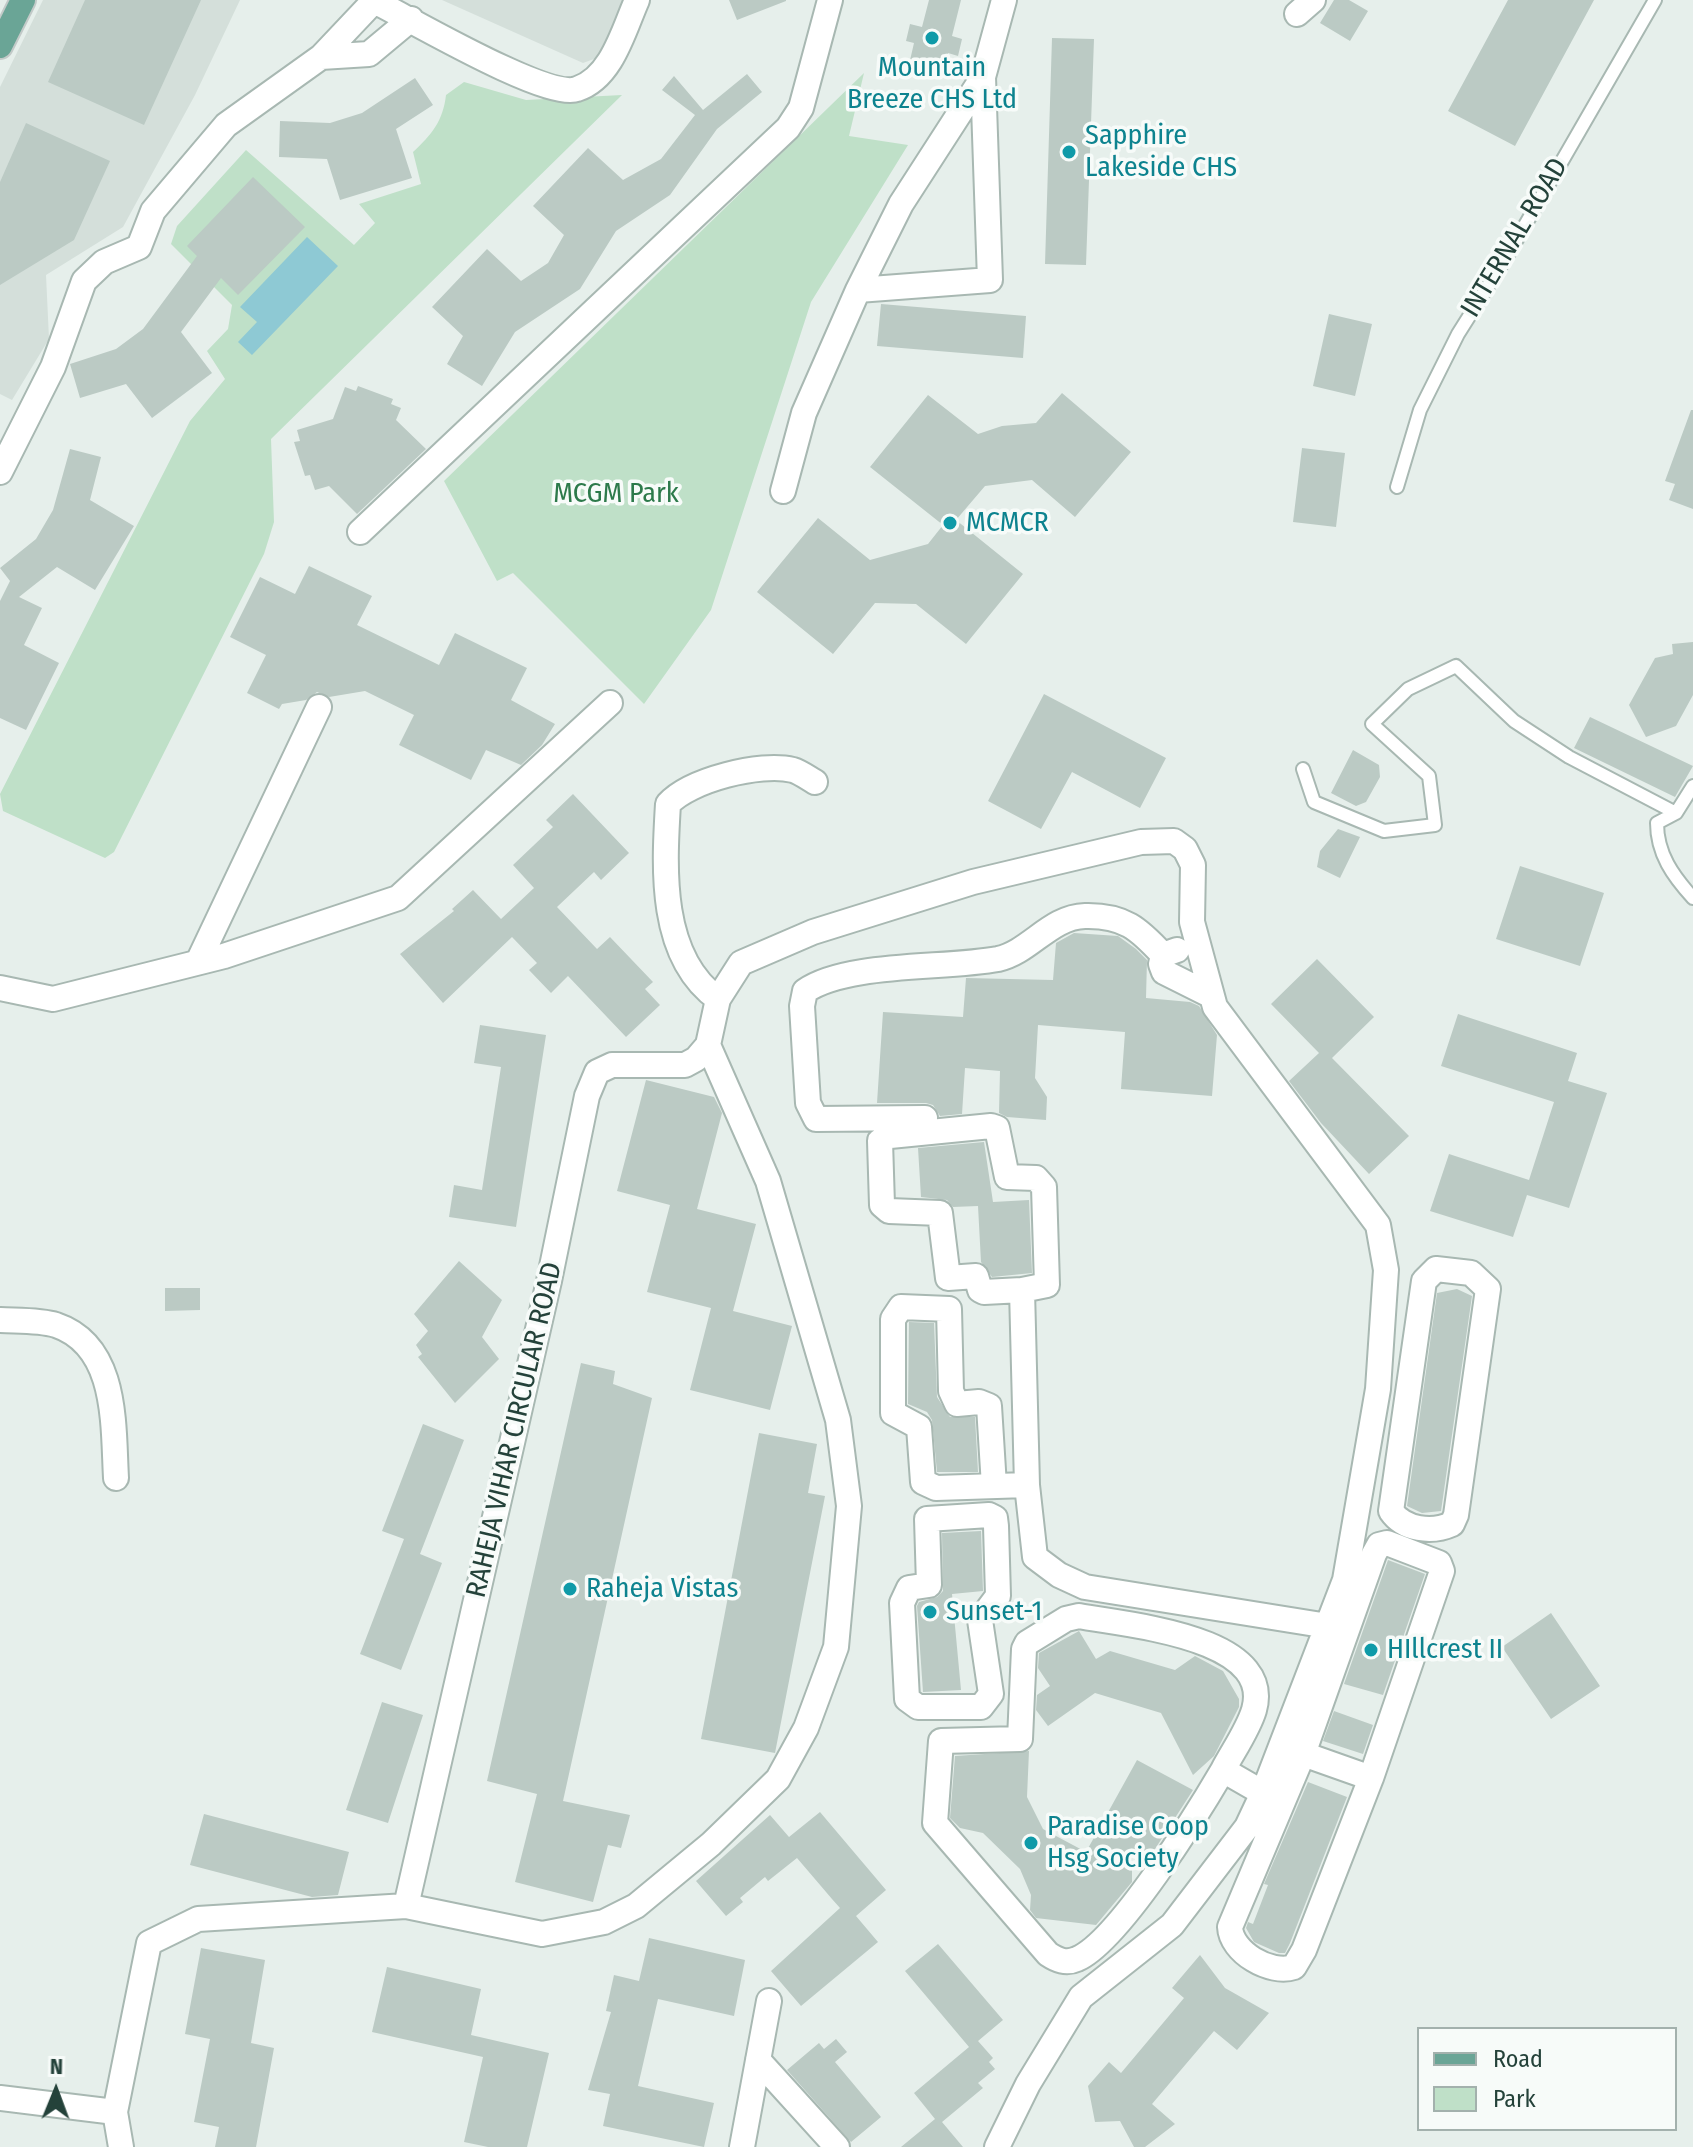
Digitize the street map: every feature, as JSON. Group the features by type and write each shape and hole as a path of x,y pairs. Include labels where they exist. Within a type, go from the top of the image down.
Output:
{"main road":[{"path":"0,46 23,0"}],"street":[{"path":"0,472 53,367 84,281 104,262 139,247 153,211 226,125 321,57 373,0 524,78 560,90 576,90 594,79 613,55 637,0"},
{"path":"360,532 788,128 801,108 830,0"},
{"path":"858,290 990,280 983,77 1004,0"},
{"path":"321,57 369,54 411,19"},
{"path":"783,491 804,413 858,290 901,204 983,77"},
{"path":"0,988 53,999 198,962 398,898 610,703"},
{"path":"198,962 319,707"},
{"path":"718,999 699,985 690,973 669,914 668,804 692,785 752,771 792,770 815,782"},
{"path":"121,2147 115,2112 149,1943 198,1919 406,1906 542,1934 604,1922 636,1906 711,1844 778,1779 806,1728 836,1647 849,1506 838,1420 768,1181 708,1045 718,999 741,963 813,932 973,882 1141,842 1174,841 1185,849 1193,865 1192,922 1215,1007 1378,1225 1386,1270 1378,1389 1345,1580 1291,1750 1230,1927 1231,1936 1239,1949 1280,1969 1294,1967 1304,1950 1371,1778 1442,1571 1439,1563 1387,1543 1379,1545 1291,1750 1263,1793 1247,1827 1172,1925 1081,1997 1028,2084 997,2147"},
{"path":"925,1118 816,1119 808,1103 802,1006 805,991 831,977 1000,958 1058,924 1085,916 1135,924 1163,955"},
{"path":"1163,955 1174,950 1199,950"},
{"path":"1163,955 1161,964 1164,972 1212,996"},
{"name":"RAHEJA VIHAR CIRCULAR ROAD","path":"406,1906 549,1281 587,1096 597,1072 612,1065 685,1065 708,1045"},
{"path":"991,1126 997,1128 1007,1177 1036,1178 1044,1187 1047,1285 1022,1290 984,1292 980,1290 976,1276 948,1278 940,1213 889,1211 882,1205 880,1141 904,1135 991,1126"},
{"path":"1436,1269 1471,1273 1488,1289 1456,1515 1452,1524 1442,1528 1419,1528 1402,1523 1391,1511 1407,1395 1424,1281 1436,1269"},
{"path":"1022,1290 1027,1485 1035,1557"},
{"path":"994,1486 989,1406 979,1402 957,1404 951,1391 949,1309 901,1307 893,1319 893,1413 919,1427 923,1482 936,1488 1027,1485"},
{"path":"0,1320 55,1325 86,1341 111,1399 116,1478"},
{"path":"1378,1389 1407,1395"},
{"path":"989,1515 995,1518 997,1556 998,1596 980,1620 991,1694 981,1707 918,1707 907,1699 902,1603 909,1588 929,1585 927,1519 989,1515"},
{"path":"997,1556 1035,1557 1059,1575 1085,1587 1328,1626"},
{"path":"1079,1616 1204,1641 1239,1662 1253,1685 1254,1708 1223,1770 1192,1825 1118,1922 1078,1959 1058,1961 1048,1954 935,1823 941,1741 1020,1739 1024,1649 1027,1643 1066,1619 1079,1616"},
{"path":"1291,1750 1371,1778"},
{"path":"1223,1770 1263,1793"},
{"path":"742,2147 769,2001"},
{"path":"758,2060 837,2147"},
{"path":"0,2098 115,2112"}],"lane":[{"name":"INTERNAL ROAD","path":"1397,487 1420,410 1458,334 1509,253 1655,0"},
{"path":"1303,769 1314,802 1384,831 1435,825 1429,776 1372,724 1408,689 1456,666 1525,728 1569,757 1676,813"},
{"path":"1693,786 1676,813 1657,823 1657,842 1674,876 1693,898"}],"shaded area":[{"path":"43,0 240,0 195,95 123,227 46,275 49,339 12,400 0,394 0,87"},
{"path":"442,0 625,0 602,56 583,63"}],"green space":[{"name":"MCGM Park","path":"864,73 849,136 908,145 811,302 711,610 644,704 513,573 497,581 444,481"},
{"path":"464,82 526,100 622,95 271,439 274,522 264,554 114,852 105,858 3,811 0,794 190,421 225,379 207,351 228,329 232,305 171,244 177,226 246,150 354,245 375,223 359,204 421,184 413,152 436,126 446,95"}],"water":[{"path":"307,237 338,266 252,355 238,342 257,322 240,307"}],"building":[{"path":"85,0 201,0 144,125 48,82"},
{"path":"729,0 786,0 786,1 737,20"},
{"name":"Mountain Breeze CHS Ltd","path":"929,0 961,0 952,36 962,39 958,56 948,53 942,77 908,69 914,43 906,41 910,24 922,27"},
{"path":"1334,0 1349,0 1368,11 1350,41 1320,23"},
{"path":"1508,0 1594,0 1515,146 1448,111"},
{"name":"Sapphire Lakeside CHS","path":"1052,38 1094,39 1086,265 1045,264"},
{"path":"747,74 762,92 717,129 670,195 616,231 580,289 515,332 482,386 447,364 463,336 432,307 487,249 521,281 548,263 564,235 533,206 588,148 623,180 661,159 695,115 662,90 674,76 703,110"},
{"path":"415,78 433,105 396,129 412,178 340,200 327,159 279,157 280,121 330,123 362,113"},
{"path":"26,123 110,161 74,240 0,285 0,182"},
{"path":"253,177 305,227 238,295 221,278 181,332 212,373 152,418 126,384 80,398 70,364 116,349 143,329 197,256 187,246"},
{"path":"881,304 1026,316 1023,358 877,346"},
{"path":"1329,314 1372,324 1355,396 1313,386"},
{"path":"358,386 393,399 391,404 401,408 396,420 426,449 357,514 329,486 315,490 310,475 305,476 294,442 300,441 297,430 333,419 345,387 356,391"},
{"name":"MCMCR","path":"1062,393 1131,452 1075,517 1032,480 985,486 956,520 1023,574 966,644 916,604 875,603 833,654 757,592 818,518 870,560 928,544 943,525 870,467 928,395 978,434 1002,426 1036,423"},
{"path":"1691,410 1693,509 1669,500 1675,484 1665,481"},
{"path":"1302,448 1345,453 1336,527 1293,522"},
{"path":"70,449 101,457 90,500 134,526 95,590 57,567 19,597 42,608 24,645 59,663 26,730 0,718 0,601 10,581 0,568 36,539 53,510"},
{"path":"309,566 372,596 357,625 439,665 455,633 527,668 511,700 555,724 542,745 521,765 486,750 471,780 399,745 414,715 365,691 329,697 317,692 306,700 282,704 279,709 247,693 266,655 230,637 260,577 295,594"},
{"path":"1693,642 1693,695 1676,726 1646,737 1629,705 1655,658 1673,654 1672,644"},
{"path":"1044,694 1166,758 1140,808 1072,772 1041,829 988,801"},
{"path":"1590,717 1693,766 1675,797 1574,748"},
{"path":"1353,750 1379,765 1380,777 1366,802 1356,806 1331,793"},
{"path":"573,794 629,853 601,880 594,872 557,907 597,949 610,937 653,982 645,989 660,1005 626,1037 568,976 551,993 529,970 537,963 512,937 443,1003 400,954 454,911 452,909 473,890 501,919 534,888 513,865 553,827 546,820"},
{"path":"1338,829 1360,837 1340,878 1317,867 1320,851"},
{"path":"1520,866 1604,893 1580,966 1496,939"},
{"path":"1074,933 1118,936 1136,949 1147,960 1146,998 1190,1002 1199,1006 1217,1035 1212,1096 1121,1089 1125,1032 1038,1025 1035,1078 1047,1097 1046,1120 1007,1117 999,1113 1000,1071 965,1068 962,1114 940,1116 933,1105 926,1103 877,1103 883,1012 963,1017 966,978 1053,980 1056,943"},
{"path":"1317,959 1374,1017 1332,1058 1409,1136 1369,1174 1321,1123 1289,1081 1319,1053 1271,1004"},
{"path":"1458,1014 1577,1053 1568,1081 1607,1093 1569,1208 1527,1195 1513,1237 1430,1211 1449,1154 1529,1180 1554,1102 1441,1066"},
{"path":"480,1025 546,1035 516,1227 449,1217 454,1185 482,1190 501,1067 474,1063"},
{"path":"646,1080 714,1097 722,1113 697,1209 756,1224 733,1311 792,1326 770,1410 690,1390 711,1308 647,1292 670,1205 617,1191"},
{"path":"984,1142 993,1202 1029,1200 1032,1273 992,1277 981,1262 978,1206 953,1207 947,1200 921,1197 918,1148"},
{"path":"459,1261 502,1300 482,1337 499,1359 455,1403 418,1357 422,1354 416,1345 428,1331 414,1314"},
{"path":"165,1288 200,1288 200,1310 165,1311"},
{"path":"1457,1289 1472,1296 1441,1511 1422,1513 1407,1506 1437,1293"},
{"path":"909,1322 934,1323 937,1397 950,1417 975,1417 978,1472 937,1472 932,1420 927,1412 908,1404"},
{"name":"Raheja Vistas","path":"581,1363 615,1371 613,1384 652,1398 563,1801 630,1815 621,1848 608,1845 593,1902 515,1882 537,1794 487,1781"},
{"path":"423,1424 464,1440 420,1554 442,1563 401,1670 360,1654 404,1539 382,1531"},
{"path":"759,1433 817,1444 808,1493 825,1496 775,1753 701,1739"},
{"name":"Sunset-1","path":"981,1531 983,1591 952,1594 961,1690 923,1692 917,1606 919,1602 937,1597 943,1591 942,1533"},
{"path":"1388,1560 1425,1574 1383,1695 1344,1684"},
{"path":"1551,1613 1600,1686 1551,1719 1502,1647"},
{"path":"1079,1631 1096,1659 1110,1651 1175,1670 1195,1656 1223,1671 1239,1699 1239,1707 1214,1756 1193,1775 1161,1713 1095,1693 1048,1726 1036,1710 1037,1695 1050,1686 1038,1668 1039,1653"},
{"path":"382,1702 423,1715 388,1823 346,1810"},
{"path":"1334,1711 1373,1725 1363,1754 1323,1741"},
{"name":"Paradise Coop Hsg Society","path":"1029,1751 1027,1797 1043,1829 1086,1852 1137,1760 1193,1790 1146,1863 1132,1855 1132,1882 1096,1925 1036,1918 1030,1910 1031,1895 1020,1869 983,1833 960,1828 950,1818 955,1756"},
{"path":"1308,1782 1347,1797 1290,1943 1285,1953 1279,1953 1254,1942 1246,1928 1248,1922 1253,1924 1268,1885 1264,1884"},
{"path":"820,1812 886,1890 856,1916 878,1942 801,2006 771,1971 840,1908 797,1858 768,1881 765,1877 740,1898 743,1902 726,1916 696,1881 770,1815 789,1837"},
{"path":"204,1814 349,1852 338,1895 312,1897 190,1865"},
{"path":"649,1938 745,1960 734,2016 658,1999 638,2086 714,2103 704,2147 603,2126 610,2094 588,2090 611,2012 606,2011 614,1975 639,1981"},
{"path":"938,1944 1003,2020 978,2041 993,2058 989,2062 995,2069 978,2083 983,2088 942,2122 963,2147 901,2147 935,2119 914,2093 969,2047 905,1971"},
{"path":"201,1948 265,1960 251,2043 274,2048 256,2147 215,2147 219,2127 194,2122 210,2039 185,2034"},
{"path":"1200,1955 1225,1988 1269,2013 1237,2050 1214,2031 1152,2104 1175,2124 1145,2147 1134,2147 1120,2121 1095,2122 1088,2086 1109,2062 1121,2073 1184,1998 1172,1988"},
{"path":"387,1967 481,1989 471,2035 549,2053 527,2147 488,2147 464,2142 483,2057 372,2032"},
{"path":"836,2039 847,2052 835,2062 881,2117 851,2142 787,2070 819,2043 824,2049"}],"place":[{"name":"Mountain Breeze CHS Ltd","path":"932,38"},
{"name":"Sapphire Lakeside CHS","path":"1069,152"},
{"name":"MCMCR","path":"950,523"},
{"name":"Raheja Vistas","path":"570,1589"},
{"name":"Sunset-1","path":"930,1612"},
{"name":"HIllcrest II","path":"1371,1650"},
{"name":"Paradise Coop Hsg Society","path":"1031,1843"}]}
